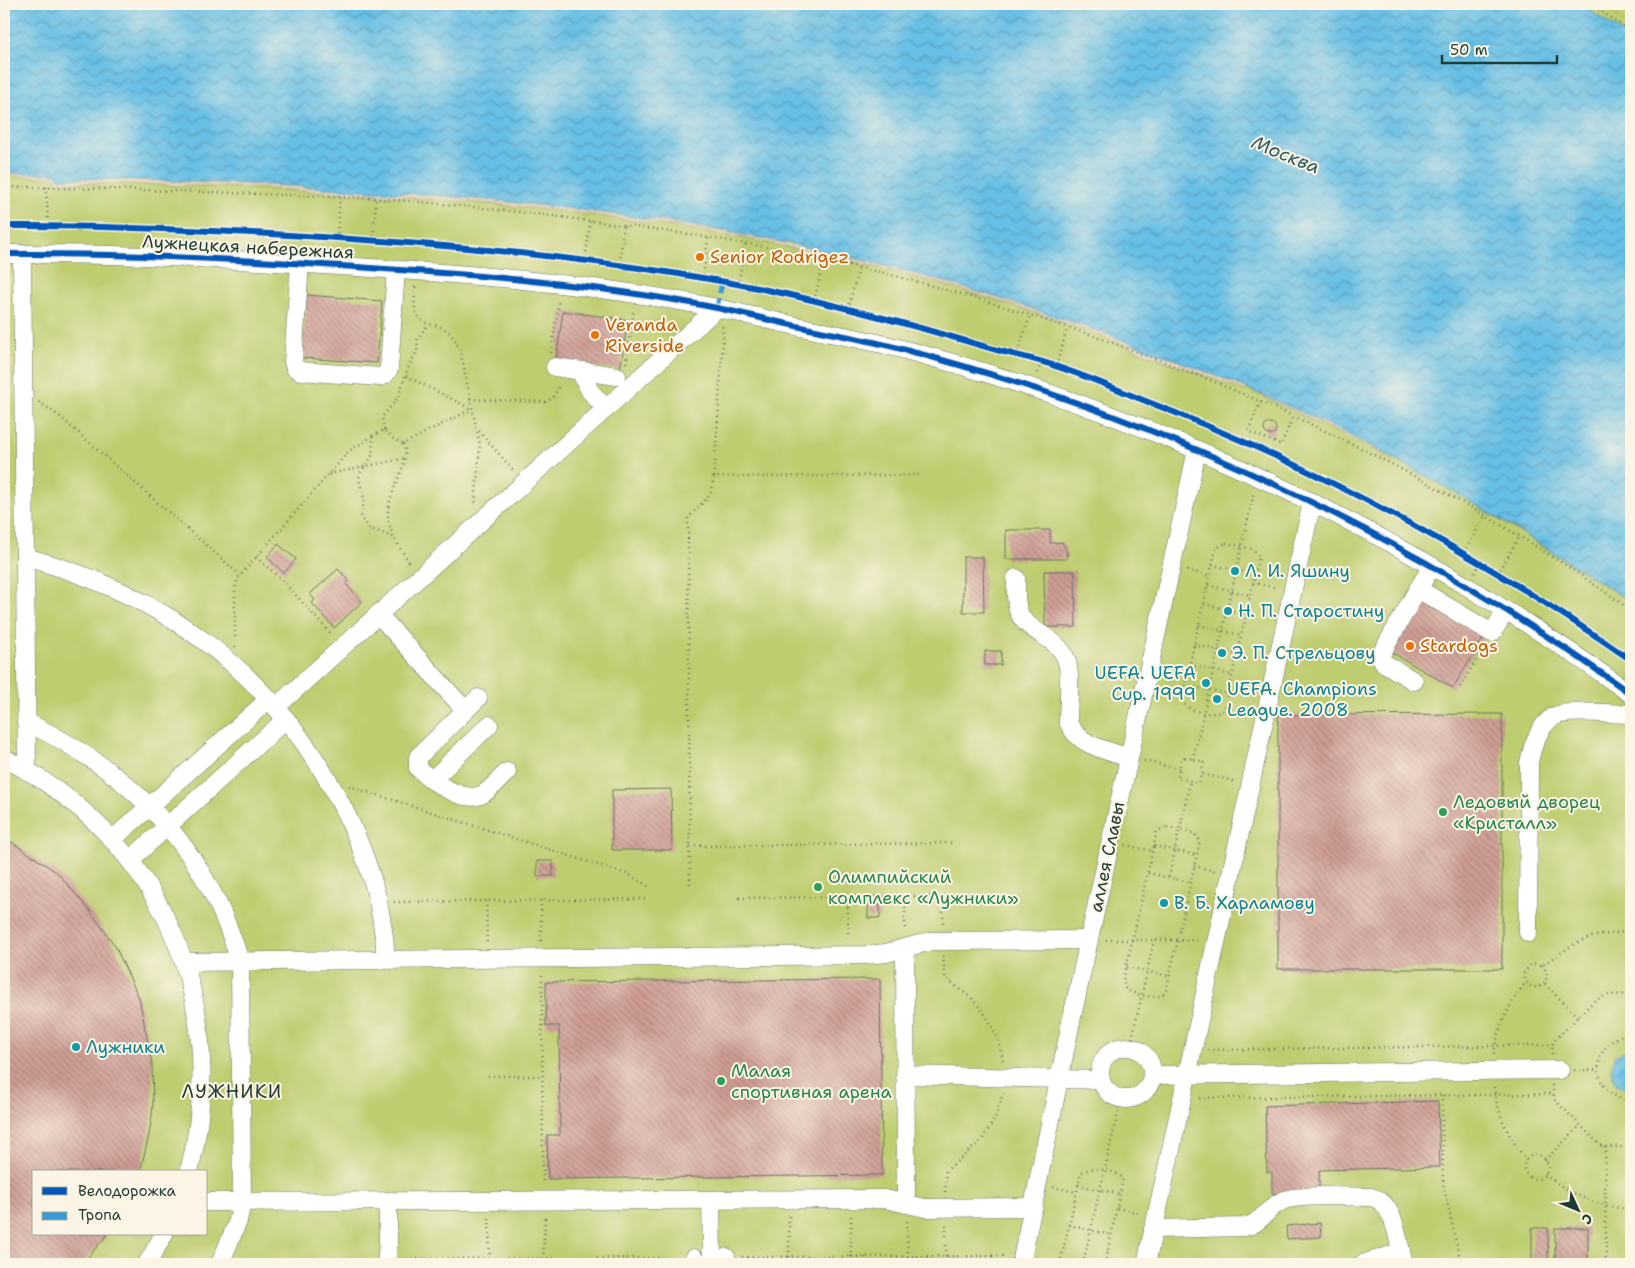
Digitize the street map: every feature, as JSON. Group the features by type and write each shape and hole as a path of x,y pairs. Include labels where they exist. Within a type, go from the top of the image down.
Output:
{"street":[{"name":"Лужнецкая набережная","path":"4,254 300,264 415,270 561,285 717,308 903,349 1033,389 1197,450 1312,502 1506,611 1631,694"},
{"path":"22,254 27,771"},
{"path":"300,264 292,362 294,368 300,371 380,376 385,375 389,369 396,269"},
{"path":"130,860 168,826 277,708 378,614 717,308"},
{"path":"555,367 617,376"},
{"path":"580,371 590,392 606,409"},
{"name":"аллея Славы","path":"1022,1264 1110,842 1197,450"},
{"path":"1146,1264 1312,502"},
{"path":"25,557 81,574 142,601 199,636 235,666 277,708 328,779 352,825 380,902 384,926 386,960"},
{"path":"1414,681 1384,663 1380,656 1431,568"},
{"path":"1016,578 1016,604 1020,615 1028,625 1058,647 1066,658 1068,722 1070,727 1084,741 1129,758"},
{"path":"1418,589 1492,633 1506,611"},
{"path":"378,614 465,710"},
{"path":"478,698 418,756 418,768 432,780 451,791 474,797 486,792 507,772"},
{"path":"112,840 150,806 277,708"},
{"path":"1528,933 1529,763 1537,736 1544,727 1560,714 1631,714"},
{"path":"26,722 88,755 118,777 150,806 190,854 214,894 228,924 240,962 242,1202 235,1228 220,1264"},
{"path":"432,780 489,725"},
{"path":"4,758 64,796 112,840 130,860 162,911 184,962 199,1027 203,1079 199,1123 189,1170"},
{"path":"184,962 848,955 874,954 931,941 1089,940"},
{"path":"905,948 906,1203"},
{"path":"1123,1048 1130,1048 1147,1057 1152,1075 1147,1089 1142,1094 1136,1098 1121,1099 1108,1092 1101,1080 1102,1066 1110,1054 1123,1048"},
{"path":"1152,1075 1556,1070"},
{"path":"905,1075 1004,1076 1101,1080"},
{"path":"1155,1223 1245,1227 1260,1219 1273,1206 1290,1198 1372,1197 1382,1201 1388,1209 1402,1258 1362,1264"},
{"path":"208,1202 889,1199 921,1208 1034,1207"},
{"path":"710,1260 711,1200"},
{"path":"386,1264 388,1201"},
{"path":"147,1264 163,1236"}],"path":[{"path":"1590,4 1631,31"},
{"path":"4,187 376,198 590,221 708,237 824,259 955,292 1067,328 1150,358 1261,402 1293,417 1362,450 1485,516 1631,610"},
{"path":"46,187 48,226"},
{"path":"328,237 340,238 340,197"},
{"path":"373,241 376,198"},
{"path":"585,262 590,221"},
{"path":"40,226 57,225"},
{"path":"619,267 624,225"},
{"path":"703,279 708,237"},
{"path":"365,240 382,241"},
{"path":"730,284 742,286 745,244"},
{"path":"814,301 824,259"},
{"path":"575,261 594,263"},
{"path":"611,266 628,268"},
{"path":"848,309 858,268"},
{"path":"415,270 416,314 423,322 445,329 457,343 461,353 480,454 476,494"},
{"path":"694,278 712,281"},
{"path":"555,367 550,360 561,285"},
{"path":"617,376 625,371 636,295"},
{"path":"805,299 823,303"},
{"path":"840,307 857,311"},
{"path":"690,884 687,521 692,512 710,495 714,477 723,338 717,308"},
{"path":"1016,356 1030,316"},
{"path":"1056,366 1067,328"},
{"path":"1007,353 1025,358"},
{"path":"1033,360 1064,369"},
{"path":"406,376 472,409"},
{"path":"470,399 545,402 553,398 559,387"},
{"path":"23,393 58,415 240,575"},
{"path":"1261,402 1248,431 1281,446 1293,417"},
{"path":"403,444 472,409"},
{"path":"235,666 235,588 240,575 353,447 384,430 392,438 403,444 406,458 388,502 388,516 393,537 419,577"},
{"path":"477,430 516,474"},
{"path":"373,436 372,458 364,467 359,478 364,500 361,514 362,522 369,528 393,537"},
{"path":"328,475 406,458"},
{"path":"714,477 919,475"},
{"path":"1193,759 1255,486"},
{"path":"1485,516 1461,551 1506,579"},
{"path":"1492,570 1519,537"},
{"path":"1226,543 1241,546 1258,553 1259,557 1228,694 1222,712 1216,714 1189,708 1184,704 1182,698 1212,565 1218,546 1226,543"},
{"path":"256,557 282,580 316,620 343,646"},
{"path":"1212,565 1255,574"},
{"path":"1171,567 1210,576"},
{"path":"1253,583 1292,592"},
{"path":"1208,585 1250,595"},
{"path":"1204,604 1246,614"},
{"path":"1199,625 1241,635"},
{"path":"1460,687 1492,633"},
{"path":"1194,645 1237,654"},
{"path":"1190,665 1232,675"},
{"path":"1149,668 1187,677"},
{"path":"1185,685 1228,694"},
{"path":"1230,686 1270,696"},
{"path":"1129,758 1179,769"},
{"path":"1182,758 1204,762 1200,782 1179,779 1179,769 1182,758"},
{"path":"1202,774 1250,785"},
{"path":"328,779 630,875 648,886"},
{"path":"1169,877 1190,782"},
{"path":"1167,827 1194,833 1198,836 1194,866 1169,976 1162,996 1157,998 1125,988 1123,981 1154,846 1159,829 1167,827"},
{"path":"1110,842 1153,851"},
{"path":"690,846 951,843"},
{"path":"1154,846 1196,855"},
{"path":"1194,866 1231,875"},
{"path":"1148,873 1190,882"},
{"path":"905,896 905,948"},
{"path":"739,898 933,896 940,899 943,904 944,975 974,1000 989,1020 1002,1050 1004,1076 1000,1105 990,1128 972,1150 946,1172 949,1264"},
{"path":"848,897 848,955"},
{"path":"380,902 645,899"},
{"path":"541,900 543,1264"},
{"path":"486,901 487,959"},
{"path":"1542,965 1548,975 1544,984 1536,987 1530,986 1524,976 1528,966 1534,964 1542,965 1576,943 1594,936 1631,932"},
{"path":"1089,940 1216,940"},
{"path":"1130,1048 1154,940"},
{"path":"1127,967 1169,976"},
{"path":"1544,984 1578,1017"},
{"path":"1193,1050 1552,1045 1578,1017 1601,997 1631,994"},
{"path":"1631,1033 1619,1036 1607,1044 1600,1056 1598,1070 1601,1082 1609,1093 1621,1100 1631,1101"},
{"path":"1552,1045 1556,1070 1552,1094 1556,1101 1605,1147 1631,1147"},
{"path":"1556,1070 1598,1070"},
{"path":"488,1076 542,1076"},
{"path":"1182,1098 1552,1094"},
{"path":"1442,1095 1443,1184 1461,1264"},
{"path":"1084,1264 1121,1099"},
{"path":"1545,1160 1580,1125"},
{"path":"1605,1147 1606,1264"},
{"path":"1539,1155 1545,1160 1548,1167 1546,1174 1540,1178 1533,1179 1527,1176 1524,1166 1526,1160 1532,1156 1539,1155"},
{"path":"1060,1264 1080,1173 1085,1169 1105,1171 1122,1177 1104,1264"},
{"path":"1546,1174 1567,1191 1605,1206 1631,1209"},
{"path":"1039,1184 1076,1192"},
{"path":"1078,1185 1120,1194"},
{"path":"851,1199 851,1257"},
{"path":"789,1200 789,1257"},
{"path":"489,1201 490,1258"},
{"path":"906,1203 908,1264"},
{"path":"1117,1208 1155,1223"},
{"path":"1069,1225 1111,1234"},
{"path":"865,1257 865,1264"}],"green space":[{"path":"1581,4 1631,4 1631,39"},
{"name":"Олимпийский комплекс «Лужники»","path":"4,176 56,177 56,182 324,192 502,205 680,227 804,250 911,276 1051,318 1245,391 1247,389 1434,479 1631,602 1631,1264 4,1264"}],"water":[{"name":"Москва","path":"4,4 1581,4 1631,39 1631,602 1443,486 1395,459 1297,410 1188,365 1071,322 1012,302 892,268 770,240 682,224 505,202 326,188 58,178 57,174 4,173"},
{"path":"1631,1048 1631,1090 1617,1085 1611,1070 1616,1055"}],"building":[{"path":"307,295 382,301 377,363 302,358"},
{"path":"563,311 628,320 620,370 556,361"},
{"path":"1268,423 1272,423 1276,429 1272,435 1268,435 1264,431 1264,427"},
{"path":"1006,530 1050,530 1050,543 1062,542 1067,552 1067,559 1006,559"},
{"path":"278,544 296,559 284,573 267,557"},
{"path":"963,557 983,557 984,612 963,612"},
{"path":"338,569 349,581 346,584 362,602 334,628 312,603 315,600 310,594"},
{"path":"1044,571 1075,571 1076,627 1045,627"},
{"path":"1422,600 1484,637 1453,688 1391,652"},
{"path":"985,651 1001,651 1001,665 985,665"},
{"path":"1502,714 1502,969 1278,969 1278,715"},
{"path":"671,789 672,850 612,850 612,790"},
{"name":"Лужники","path":"4,837 58,873 95,917 115,946 139,998 152,1063 153,1107 149,1135 140,1170 32,1170 32,1236 106,1236 82,1264 4,1264"},
{"path":"537,861 553,861 553,876 537,876"},
{"path":"868,905 880,905 880,918 868,918"},
{"name":"Малая спортивная арена","path":"880,979 882,1175 548,1179 547,1135 560,1135 559,1026 546,1026 546,982"},
{"path":"1438,1101 1440,1167 1319,1170 1319,1192 1272,1194 1272,1172 1267,1172 1265,1106"},
{"path":"1320,1223 1321,1237 1287,1239 1286,1226"},
{"path":"1532,1228 1548,1228 1548,1264 1532,1264"},
{"path":"1555,1228 1588,1228 1588,1264 1555,1264"}],"ferry route":[{"path":"748,4 777,8 777,4"}],"marked path":[{"path":"717,308 722,282"}],"cycle path":[{"path":"4,226 117,227 305,236 532,254 646,269 758,288 899,322 1068,370 1204,424 1268,452 1331,482 1454,548 1513,583 1631,660"},
{"path":"4,254 124,255 283,262 471,275 570,285 619,291 717,308 894,347 992,375 1089,408 1185,445 1279,486 1370,532 1460,582 1547,636 1631,694"}],"place":[{"name":"Senior Rodrigez","path":"700,257"},
{"name":"Veranda Riverside","path":"595,335"},
{"name":"Л. И. Яшину","path":"1235,571"},
{"name":"Н. П. Старостину","path":"1228,611"},
{"name":"Stardogs","path":"1410,646"},
{"name":"Э. П. Стрельцову","path":"1222,653"},
{"name":"UEFA. UEFA Cup. 1999","path":"1206,683"},
{"name":"UEFA. Champions League. 2008","path":"1217,699"},
{"name":"Ледовый дворец «Кристалл»","path":"1443,812"},
{"name":"Олимпийский комплекс «Лужники»","path":"818,887"},
{"name":"В. Б. Харламову","path":"1164,903"},
{"name":"Лужники","path":"76,1047"},
{"name":"Малая спортивная арена","path":"721,1081"}],"district":[{"name":"ЛУЖНИКИ","path":"232,1091"}]}
